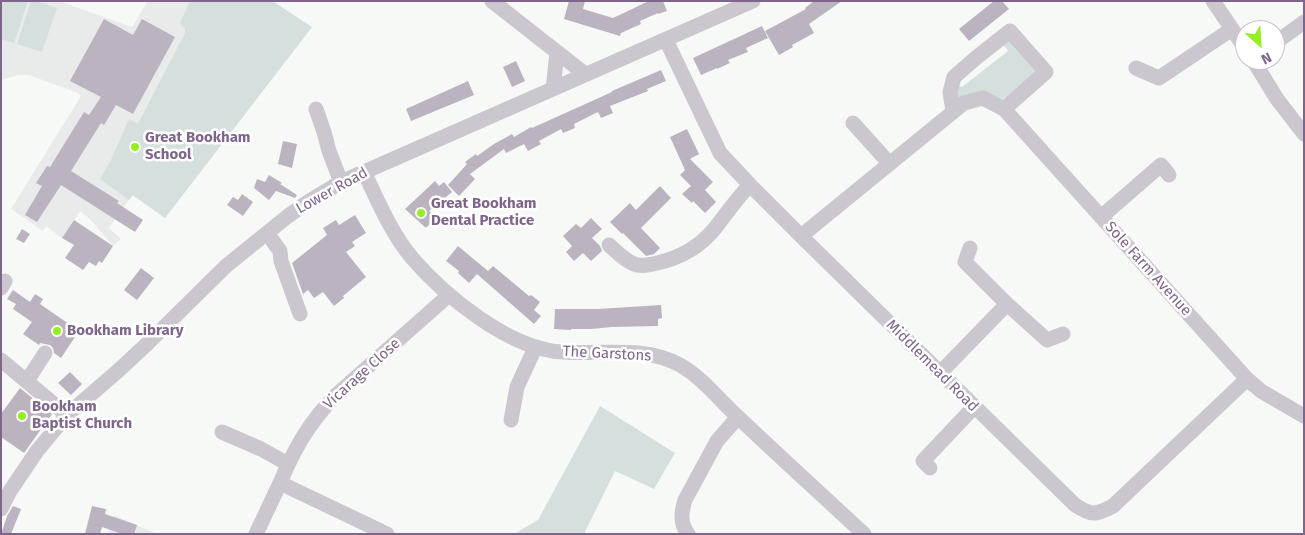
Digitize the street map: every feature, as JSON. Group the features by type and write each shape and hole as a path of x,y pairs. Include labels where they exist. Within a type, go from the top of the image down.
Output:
{"street":[{"path":"492,1 585,74"},
{"name":"Lower Road","path":"1,509 10,491 37,450 67,415 131,359 226,266 308,202 342,182 364,172 754,1"},
{"path":"1213,1 1235,33"},
{"path":"1285,36 1304,22"},
{"path":"1136,68 1159,78 1232,29"},
{"path":"953,111 950,92 954,77 1010,31 1046,72 1004,109"},
{"name":"Middlemead Road","path":"666,40 720,153 974,407 1075,505 1086,512 1100,513 1113,506 1247,379"},
{"path":"553,89 557,52"},
{"path":"1259,70 1277,99 1304,134"},
{"name":"Sole Farm Avenue","path":"801,236 953,111 964,103 983,98 1004,109 1247,379 1261,391 1304,416"},
{"path":"316,109 329,151 342,182"},
{"path":"853,123 889,163"},
{"path":"1101,217 1161,165 1169,175"},
{"name":"The Garstons","path":"364,172 390,225 411,257 449,295 487,323 534,348 584,354 636,353 654,356 680,365 691,372 864,534"},
{"path":"609,245 625,259 636,265 645,266 680,256 702,241 714,229 740,194 750,184"},
{"path":"267,233 280,252 281,261 300,314"},
{"path":"970,248 965,262 1007,304 1047,340 1064,334"},
{"name":"Vicarage Close","path":"256,534 300,439 317,416 330,401 449,295"},
{"path":"940,373 1007,304"},
{"path":"511,420 517,387 534,348"},
{"path":"26,381 45,353"},
{"path":"1,360 67,415"},
{"path":"930,468 923,461 974,407"},
{"path":"688,534 682,520 685,500 717,441 738,417"},
{"path":"222,432 261,449 288,464"},
{"path":"280,484 387,534"}],"shaded area":[{"name":"Great Bookham School","path":"1,1 59,1 132,27 148,1 273,1 312,27 165,218 132,195 109,228 121,239 113,246 90,219 80,211 62,238 46,226 43,231 11,209 81,96 78,93 29,75 18,75 1,80"},
{"path":"1,1 28,1 14,43 1,39"},
{"path":"31,1 57,8 42,52 17,44"},
{"path":"190,1 272,1 312,27 165,218 133,195 129,200 100,179 111,160 129,119 138,124 185,33 185,29 180,23"},
{"path":"1008,39 1038,73 1003,99 980,93 958,100 955,92 959,86 962,87 1008,51 1003,44"},
{"path":"600,406 675,453 654,489 615,471 584,534 514,534 538,520"},
{"path":"114,515 157,534 108,534"}],"building":[{"path":"569,1 585,1 583,9 613,18 649,1 663,1 667,11 640,21 641,24 621,33 620,36 564,19"},
{"path":"814,1 842,1 809,24 814,33 792,45 793,47 779,55 765,31 806,9"},
{"path":"994,1 1002,1 1009,9 969,41 959,29"},
{"path":"104,19 133,35 142,19 175,37 133,114 116,105 104,125 101,123 71,171 119,201 117,203 143,220 135,232 61,185 37,222 25,215 42,186 36,183 47,166 50,167 84,112 89,115 101,97 70,81"},
{"path":"762,26 768,38 746,48 748,52 728,60 730,63 701,75 693,58"},
{"path":"516,61 525,81 512,87 503,67"},
{"path":"661,70 666,81 647,89 648,91 610,106 613,113 601,118 598,112 574,124 575,128 563,133 561,129 539,141 541,144 528,151 524,144 506,153 504,149 470,174 475,179 459,196 448,185 467,164 465,162 512,134 514,137 531,127"},
{"path":"468,81 474,95 411,121 406,109"},
{"path":"687,129 699,154 690,159 713,182 705,190 716,202 705,213 693,201 692,203 682,194 691,186 680,175 685,170 670,137"},
{"path":"283,141 297,144 292,168 278,164"},
{"path":"269,175 297,195 295,198 276,191 269,200 254,188 257,179 265,182"},
{"path":"435,181 439,186 444,182 452,192 429,211 436,217 426,228 405,209"},
{"path":"660,186 671,198 641,228 660,248 654,254 646,256 610,222 630,203 636,210"},
{"path":"242,194 253,202 243,216 227,205 233,197 238,200"},
{"path":"355,215 366,233 352,242 355,246 346,252 366,277 334,306 323,292 314,298 308,290 303,294 292,263 327,235 323,228 336,220 339,225"},
{"path":"591,218 602,229 592,238 602,251 591,261 583,253 574,261 566,252 572,246 563,236 576,224 581,228"},
{"path":"74,220 113,246 102,263 99,261 96,266 89,262 83,270 65,258 74,245 62,238"},
{"path":"22,229 30,234 24,243 16,239"},
{"path":"458,246 488,271 493,266 529,296 531,295 540,302 534,310 541,316 534,324 477,274 469,283 458,273 459,271 446,261"},
{"path":"141,268 154,278 137,300 124,290"},
{"path":"13,290 30,302 35,294 43,299 40,304 79,331 61,358 54,353 50,345 40,343 39,345 23,334 32,322 13,309 16,304 7,299"},
{"path":"661,305 662,318 658,319 658,326 554,329 555,309 598,309"},
{"path":"70,372 82,384 71,395 58,383"},
{"path":"20,388 52,414 24,453 1,437 1,414"},
{"path":"13,506 21,509 11,534 1,534 7,516"},
{"path":"92,506 106,509 105,514 137,525 134,534 122,534 102,527 100,534 85,534"}],"place":[{"name":"Great Bookham School","path":"135,147"},
{"name":"Great Bookham Dental Practice","path":"421,213"},
{"name":"Bookham Library","path":"57,331"},
{"name":"Bookham Baptist Church","path":"22,416"}]}
